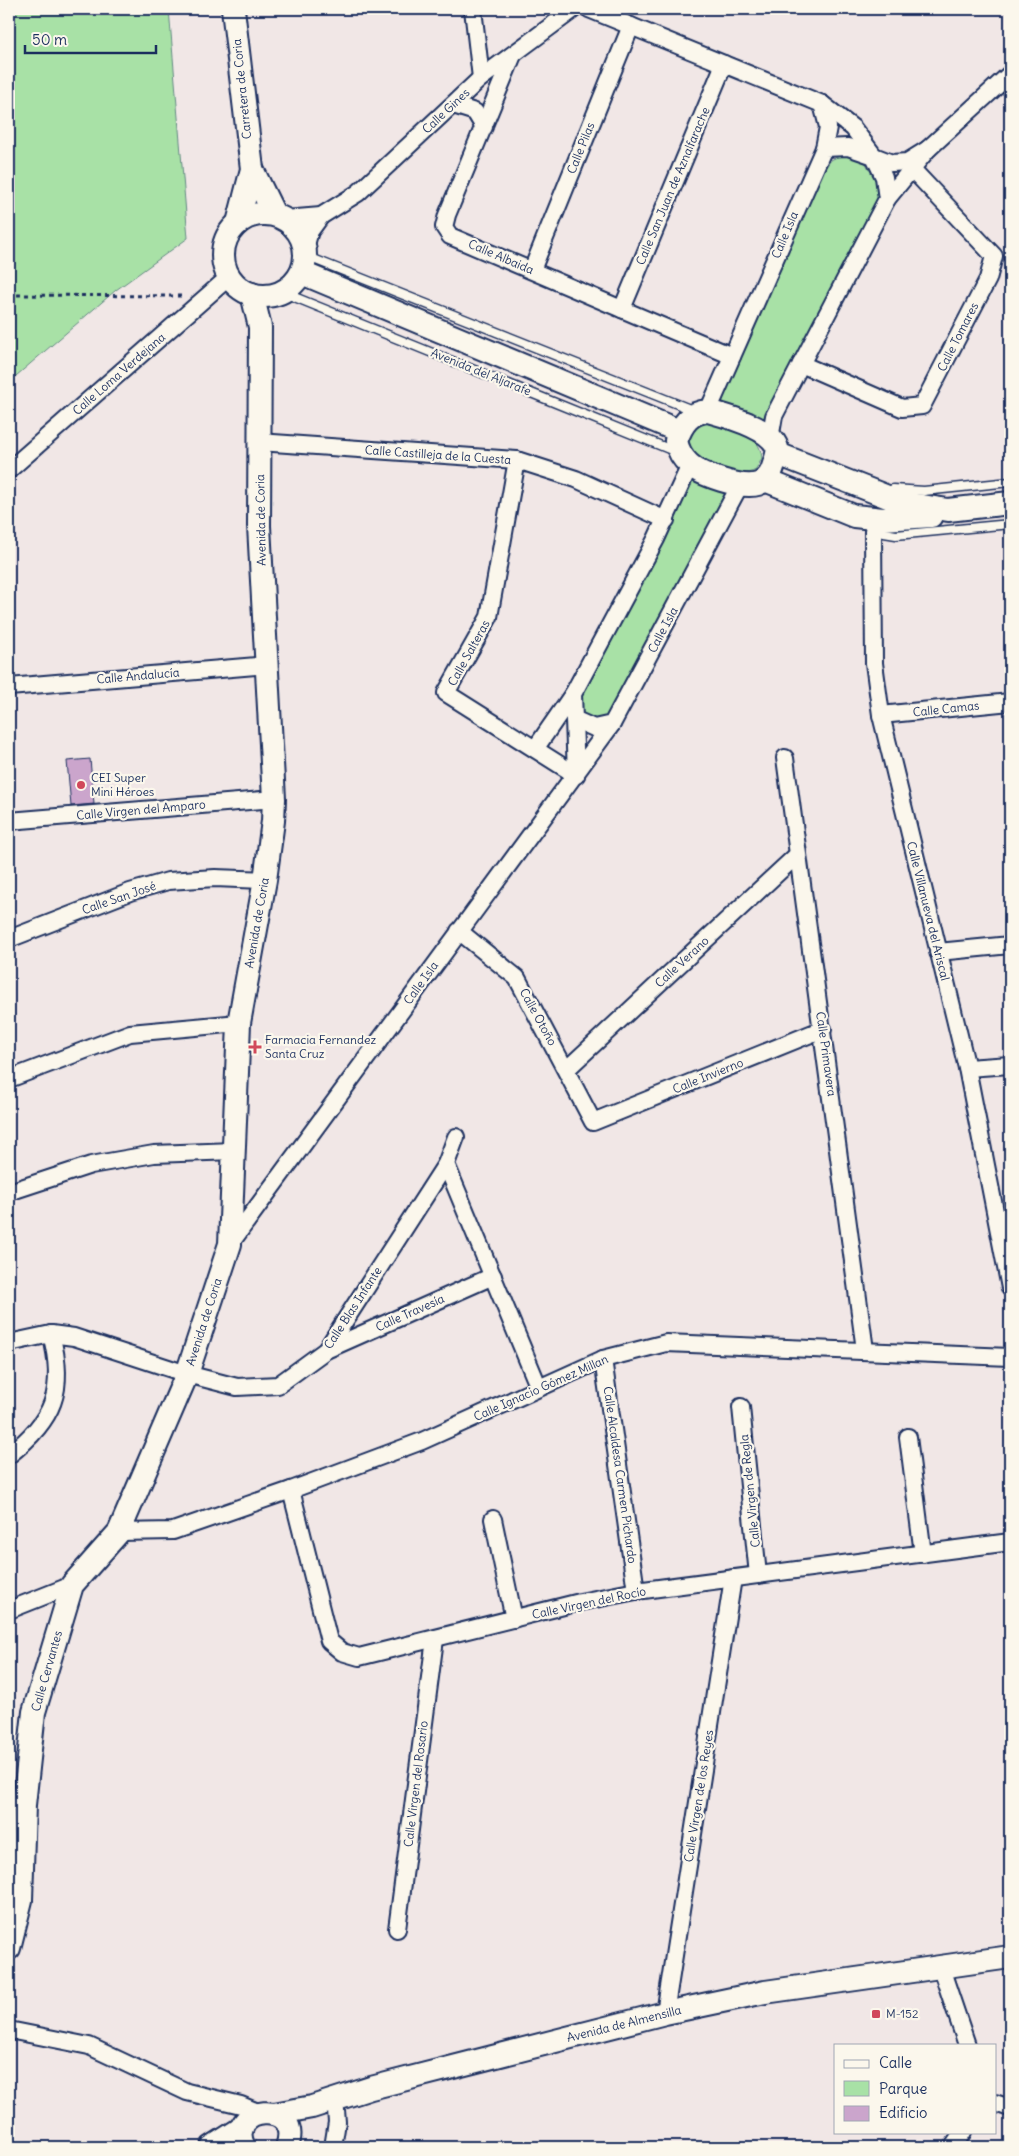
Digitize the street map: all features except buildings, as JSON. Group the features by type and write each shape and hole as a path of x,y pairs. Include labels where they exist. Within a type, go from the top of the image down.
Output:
{"main road":[{"name":"Carretera de Coria","path":"233,9 252,169 238,222"},
{"name":"Carretera de Coria","path":"252,169 279,217"},
{"path":"262,214 279,217 294,226 302,237 304,259 294,284 282,292 262,296 252,294 243,290 229,277 224,266 225,242 238,222 249,216 262,214"},
{"name":"Avenida del Aljarafe","path":"304,259 683,450 712,477 754,483 854,516 908,519 926,517 948,510"},
{"name":"Avenida de Coria","path":"120,1532 187,1374 230,1244 238,1023 264,880 274,799 259,526 260,327 252,294"},
{"path":"683,450 686,421 702,411"},
{"name":"Avenida del Aljarafe","path":"702,411 742,420 775,446 890,500 924,508 948,510 1010,504"},
{"path":"754,483 772,469 775,446"},
{"name":"Calle Cervantes","path":"9,1948 21,1900 24,1805 34,1712 72,1586 120,1532"},
{"name":"Avenida de Almensilla","path":"267,2113 312,2106 665,2013 765,1992 940,1965 1010,1957"},
{"path":"288,2143 312,2106"},
{"path":"212,2147 243,2138 252,2116 267,2113 287,2125 288,2143"}],"street":[{"path":"473,9 481,78"},
{"name":"Calle Gines","path":"321,216 358,193 481,78 574,9"},
{"path":"589,9 822,104 853,128 874,156 884,177 887,199"},
{"name":"Calle Pilas","path":"532,270 631,26"},
{"name":"Calle Albaida","path":"513,55 447,215 444,227 450,236 732,356"},
{"name":"Calle San Juan de Aznalfarache","path":"622,309 724,64"},
{"path":"824,148 848,147 892,163 907,162 928,149 1008,80"},
{"path":"452,104 475,112 484,127"},
{"name":"Calle Isla","path":"702,411 732,356 824,148 828,127 822,104"},
{"path":"775,446 774,416 887,199 928,149"},
{"name":"Calle Tomares","path":"801,364 902,408 922,406 988,279 994,256 912,169"},
{"path":"279,217 321,216"},
{"path":"304,259 310,231 321,216"},
{"name":"Calle Loma Verdejana","path":"9,470 229,277"},
{"name":"Calle Castilleja de la Cuesta","path":"260,442 517,460 576,480 666,520"},
{"path":"535,749 572,694 604,640 666,520 683,450"},
{"name":"Calle Salteras","path":"517,460 489,617 446,693 576,775"},
{"name":"Calle Isla","path":"230,1244 612,724 754,483"},
{"name":"Calle Villanueva del Ariscal","path":"869,530 874,663 881,715 967,1068 1010,1288"},
{"name":"Calle Andalucía","path":"9,687 267,665"},
{"path":"572,694 576,775"},
{"name":"Calle Camas","path":"881,715 1010,702"},
{"path":"574,720 594,728 612,724"},
{"name":"Calle Primavera","path":"785,758 865,1350"},
{"name":"Calle Virgen del Amparo","path":"9,821 274,799"},
{"name":"Calle Verano","path":"567,1069 797,855"},
{"name":"Calle San José","path":"9,940 130,892 168,881 215,878 264,880"},
{"name":"Calle Otoño","path":"459,931 517,978 567,1069 593,1122"},
{"path":"938,952 1010,944"},
{"path":"9,1079 130,1033 238,1023"},
{"name":"Calle Invierno","path":"593,1122 823,1029"},
{"path":"967,1068 1010,1065"},
{"name":"Calle Blas Infante","path":"51,1334 74,1337 187,1374 236,1387 278,1385 326,1350 446,1164 456,1137"},
{"path":"9,1192 91,1165 154,1154 234,1151"},
{"path":"446,1164 539,1388"},
{"name":"Calle Travesía","path":"326,1350 493,1276"},
{"path":"9,1343 51,1334 58,1359 58,1382 53,1401 42,1425 9,1455"},
{"name":"Calle Ignacio Gómez Millan","path":"120,1532 173,1531 291,1490 422,1440 603,1359 666,1343 1010,1357"},
{"name":"Calle Alcaldesa Carmen Pichardo","path":"603,1359 636,1591"},
{"name":"Calle Virgen de Regla","path":"741,1407 758,1575"},
{"path":"908,1437 923,1554"},
{"name":"Calle Virgen del Rocío","path":"291,1490 329,1641 342,1652 359,1657 636,1591 1010,1542"},
{"path":"493,1519 514,1619"},
{"name":"Calle Virgen de los Reyes","path":"665,2013 733,1578"},
{"path":"9,1610 72,1586"},
{"name":"Calle Virgen del Rosario","path":"397,1929 435,1639"},
{"path":"940,1965 967,2044"},
{"path":"9,2030 89,2046 187,2092 267,2113"},
{"path":"333,2147 337,2122 335,2099"},
{"path":"996,2103 1010,2108"},
{"path":"952,2147 962,2134"}],"lane":[{"name":"Avenida del Aljarafe","path":"304,259 702,411"},
{"name":"Avenida del Aljarafe","path":"282,292 683,450"},
{"name":"Avenida del Aljarafe","path":"775,446 884,487 903,491 924,491 1010,482"},
{"name":"Avenida del Aljarafe","path":"754,483 856,525"},
{"path":"869,530 896,535 1010,524"}],"path":[{"path":"9,295 206,297"}],"green space":[{"path":"9,9 169,9 188,238 116,290 9,382"},
{"path":"841,155 849,155 864,160 877,183 878,201 768,418 761,419 753,412 725,404 721,399 820,175 831,160"},
{"path":"711,422 744,432 756,442 762,458 756,470 748,473 725,471 703,461 695,454 690,445 691,432 704,423"},
{"path":"690,479 732,489 610,714 599,720 590,720 580,713 579,702 662,545"}],"place":[{"name":"CEI Super Mini Héroes","path":"81,785"},
{"name":"Farmacia Fernandez Santa Cruz","path":"255,1047"},
{"name":"M-152","path":"876,2014"}]}
